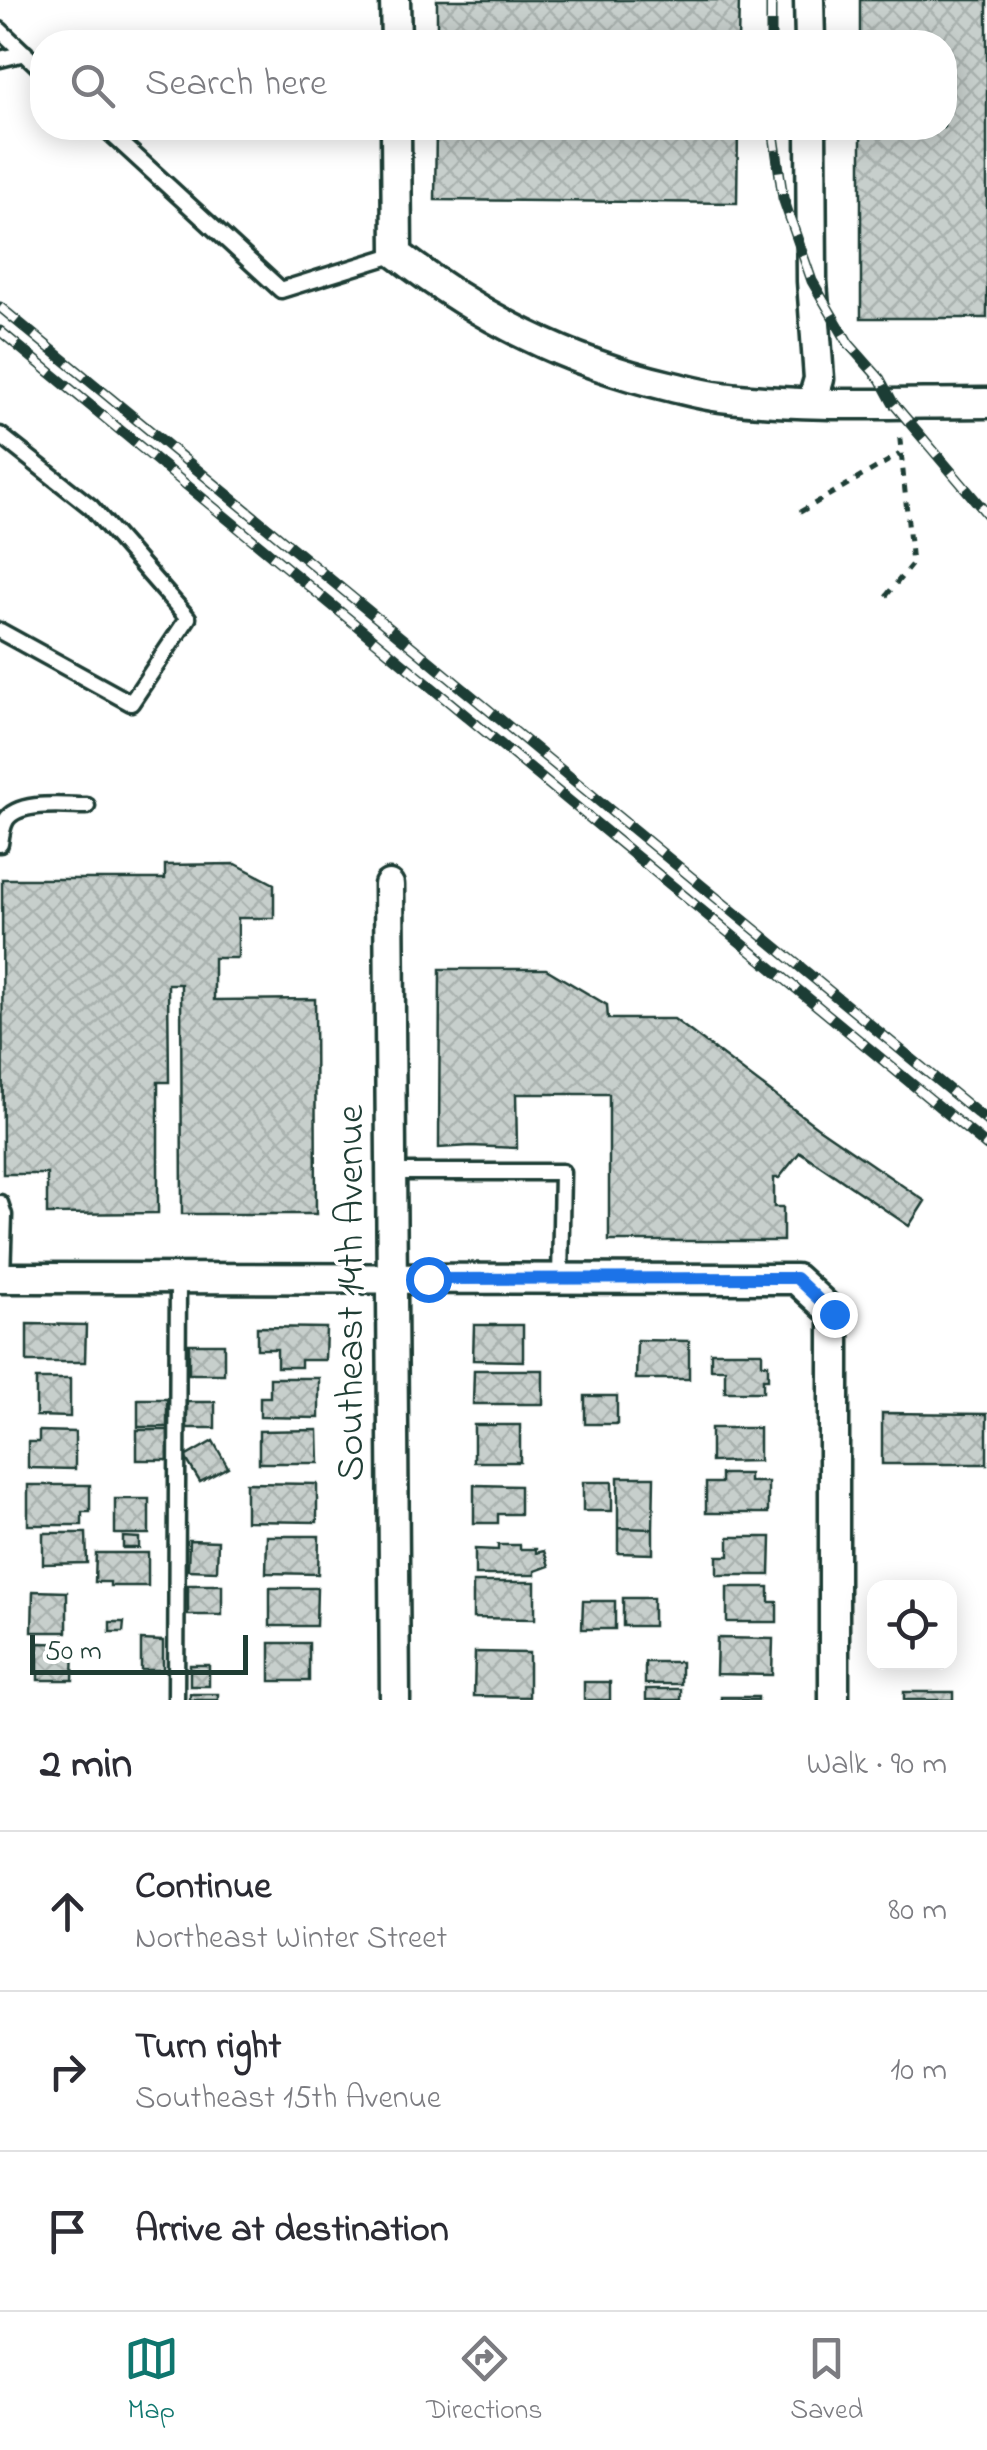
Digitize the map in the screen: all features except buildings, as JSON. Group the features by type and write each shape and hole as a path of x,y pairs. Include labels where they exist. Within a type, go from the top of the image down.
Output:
{"street":[{"path":"395,0 396,30"},
{"path":"810,0 810,30"},
{"path":"396,140 398,254 473,308 543,344 596,366 716,396 768,402 987,404"},
{"path":"811,140 812,281 819,379 812,403"},
{"name":"Southeast 14th Avenue","path":"389,884 394,1700"},
{"path":"1,1278 796,1278 834,1314 834,1700"}],"lane":[{"path":"0,30 30,58"},
{"path":"0,59 25,53"},
{"path":"118,140 282,290 398,254"},
{"path":"0,435 91,507 188,618 131,703 0,631"},
{"path":"0,844 3,824 10,814 24,807 87,806"},
{"path":"392,1172 562,1172 560,1280"},
{"path":"0,1203 4,1215 1,1278"},
{"path":"176,1700 178,1278"}],"path":[{"path":"886,596 912,564 899,426"},
{"path":"800,512 900,454"}],"railway":[{"path":"771,0 771,30"},
{"path":"775,140 783,198 812,281 849,344 880,379 893,403 987,514"},
{"path":"0,307 987,1121"},
{"path":"0,331 987,1146"}],"route":[{"path":"428,1279 796,1278 834,1314"}]}
